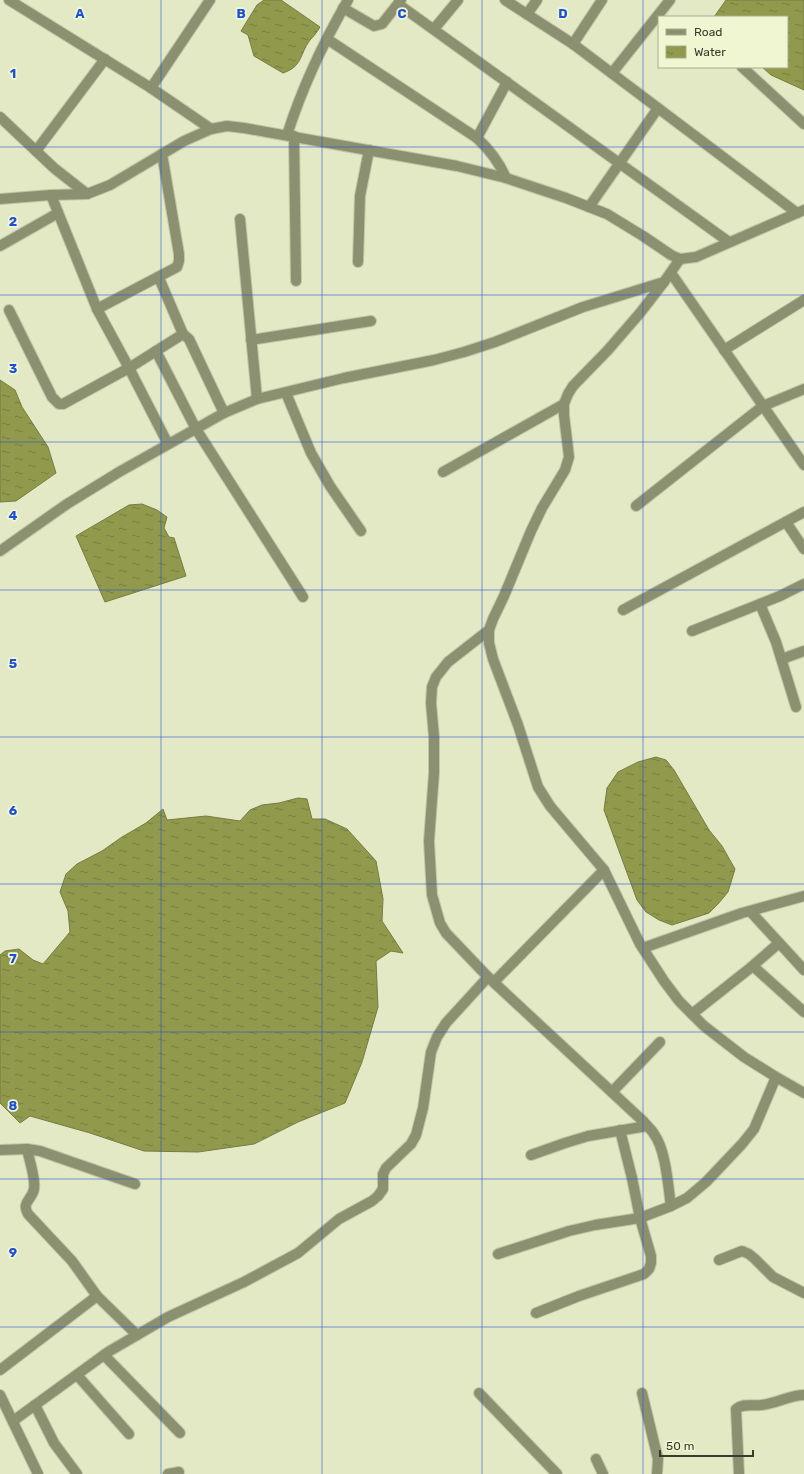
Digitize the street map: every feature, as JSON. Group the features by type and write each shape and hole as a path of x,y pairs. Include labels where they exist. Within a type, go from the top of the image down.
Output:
{"street":[{"path":"9,0 151,88 211,129"},
{"path":"151,88 210,0"},
{"path":"434,29 458,0"},
{"path":"505,0 573,44 800,212"},
{"path":"527,14 537,0"},
{"path":"573,44 602,0"},
{"path":"612,73 670,0"},
{"path":"296,281 290,136 306,82 345,4 374,26 382,24 400,2 434,29 729,242"},
{"path":"327,39 477,138 494,155 506,178"},
{"path":"36,151 105,59"},
{"path":"743,68 804,124"},
{"path":"477,138 508,82"},
{"path":"589,207 658,108"},
{"path":"0,117 54,168 87,194"},
{"path":"0,199 87,194 110,185 184,141 211,129 227,126 457,166 506,178 566,198 607,214 644,236 671,255 680,259 696,257 800,212"},
{"path":"358,262 360,196 369,150"},
{"path":"97,309 159,278 177,267 179,254 162,154"},
{"path":"51,195 97,309 168,444"},
{"path":"0,246 58,213"},
{"path":"240,219 257,399"},
{"path":"680,259 640,313 617,340 573,386 568,394 564,404 569,457 565,470 542,508 531,531 489,630 489,643 493,659 518,725 538,787 550,806 604,870 643,948 676,998 704,1026 744,1057 776,1078 804,1093"},
{"path":"671,273 804,465"},
{"path":"159,278 182,334 189,338 224,413"},
{"path":"0,551 67,504 168,444 224,413 257,399 344,378 434,360 464,352 495,342 582,307 664,282"},
{"path":"724,350 804,300"},
{"path":"9,310 52,397 59,404 63,404 129,368 182,334"},
{"path":"251,340 371,321"},
{"path":"156,351 196,429 303,597"},
{"path":"636,506 763,406 804,389"},
{"path":"286,393 311,453 330,486 361,531"},
{"path":"443,472 564,404"},
{"path":"623,610 804,512"},
{"path":"786,522 804,549"},
{"path":"692,631 760,604 804,584"},
{"path":"760,604 782,659 796,708"},
{"path":"489,630 448,662 436,677 432,687 431,703 434,737 434,773 429,841 432,895 440,923 446,933 491,980 612,1092 654,1134 659,1143 665,1168 671,1206"},
{"path":"782,659 804,651"},
{"path":"13,1421 104,1355 168,1317 244,1282 298,1253 339,1219 372,1201 378,1196 383,1189 383,1174 386,1168 411,1144 416,1135 423,1108 431,1052 437,1037 446,1023 604,870"},
{"path":"643,948 750,911 804,896"},
{"path":"750,911 804,970"},
{"path":"692,1014 779,943"},
{"path":"752,966 804,1012"},
{"path":"612,1092 660,1042"},
{"path":"498,1254 569,1231 595,1225 640,1218 687,1198 706,1182 754,1129 776,1078"},
{"path":"531,1155 588,1136 647,1126"},
{"path":"536,1313 579,1296 644,1274 649,1269 651,1256 640,1218 620,1130"},
{"path":"27,1149 34,1187 32,1194 25,1204 25,1209 72,1261 97,1296 137,1335"},
{"path":"0,1150 27,1149 56,1156 135,1184"},
{"path":"719,1260 742,1252 749,1254 773,1276 804,1293"},
{"path":"0,1370 97,1296"},
{"path":"104,1355 180,1434"},
{"path":"76,1375 129,1434"},
{"path":"479,1393 557,1474"},
{"path":"642,1393 658,1459 657,1474"},
{"path":"0,1395 3,1408 13,1421 38,1474"},
{"path":"739,1474 736,1410 742,1406 762,1405 797,1395 804,1395"},
{"path":"35,1405 54,1442 77,1474"},
{"path":"596,1459 603,1474"},
{"path":"168,1474 179,1472"}],"water":[{"path":"264,0 281,0 320,27 310,40 300,60 294,67 283,73 254,56 248,35 241,31 257,5"},
{"path":"726,0 804,0 804,90 771,75 763,68 788,68 788,16 715,16"},
{"path":"0,380 15,390 22,407 48,447 56,473 16,501 0,502"},
{"path":"142,504 157,510 167,517 164,528 169,537 174,538 186,576 105,602 76,536 129,505"},
{"path":"656,757 666,760 674,770 709,830 722,846 735,869 728,892 709,913 672,925 659,920 646,912 637,900 604,810 607,788 618,772 638,762"},
{"path":"298,798 307,799 312,819 325,819 347,829 376,861 383,899 382,921 403,953 391,951 376,961 378,1007 362,1062 345,1103 298,1122 254,1144 198,1152 144,1151 90,1133 30,1116 20,1123 0,1103 0,955 5,951 19,949 33,960 43,964 70,932 68,911 60,892 66,874 77,864 102,851 146,823 163,809 167,820 206,816 240,821 250,810 262,805 279,803"}]}
